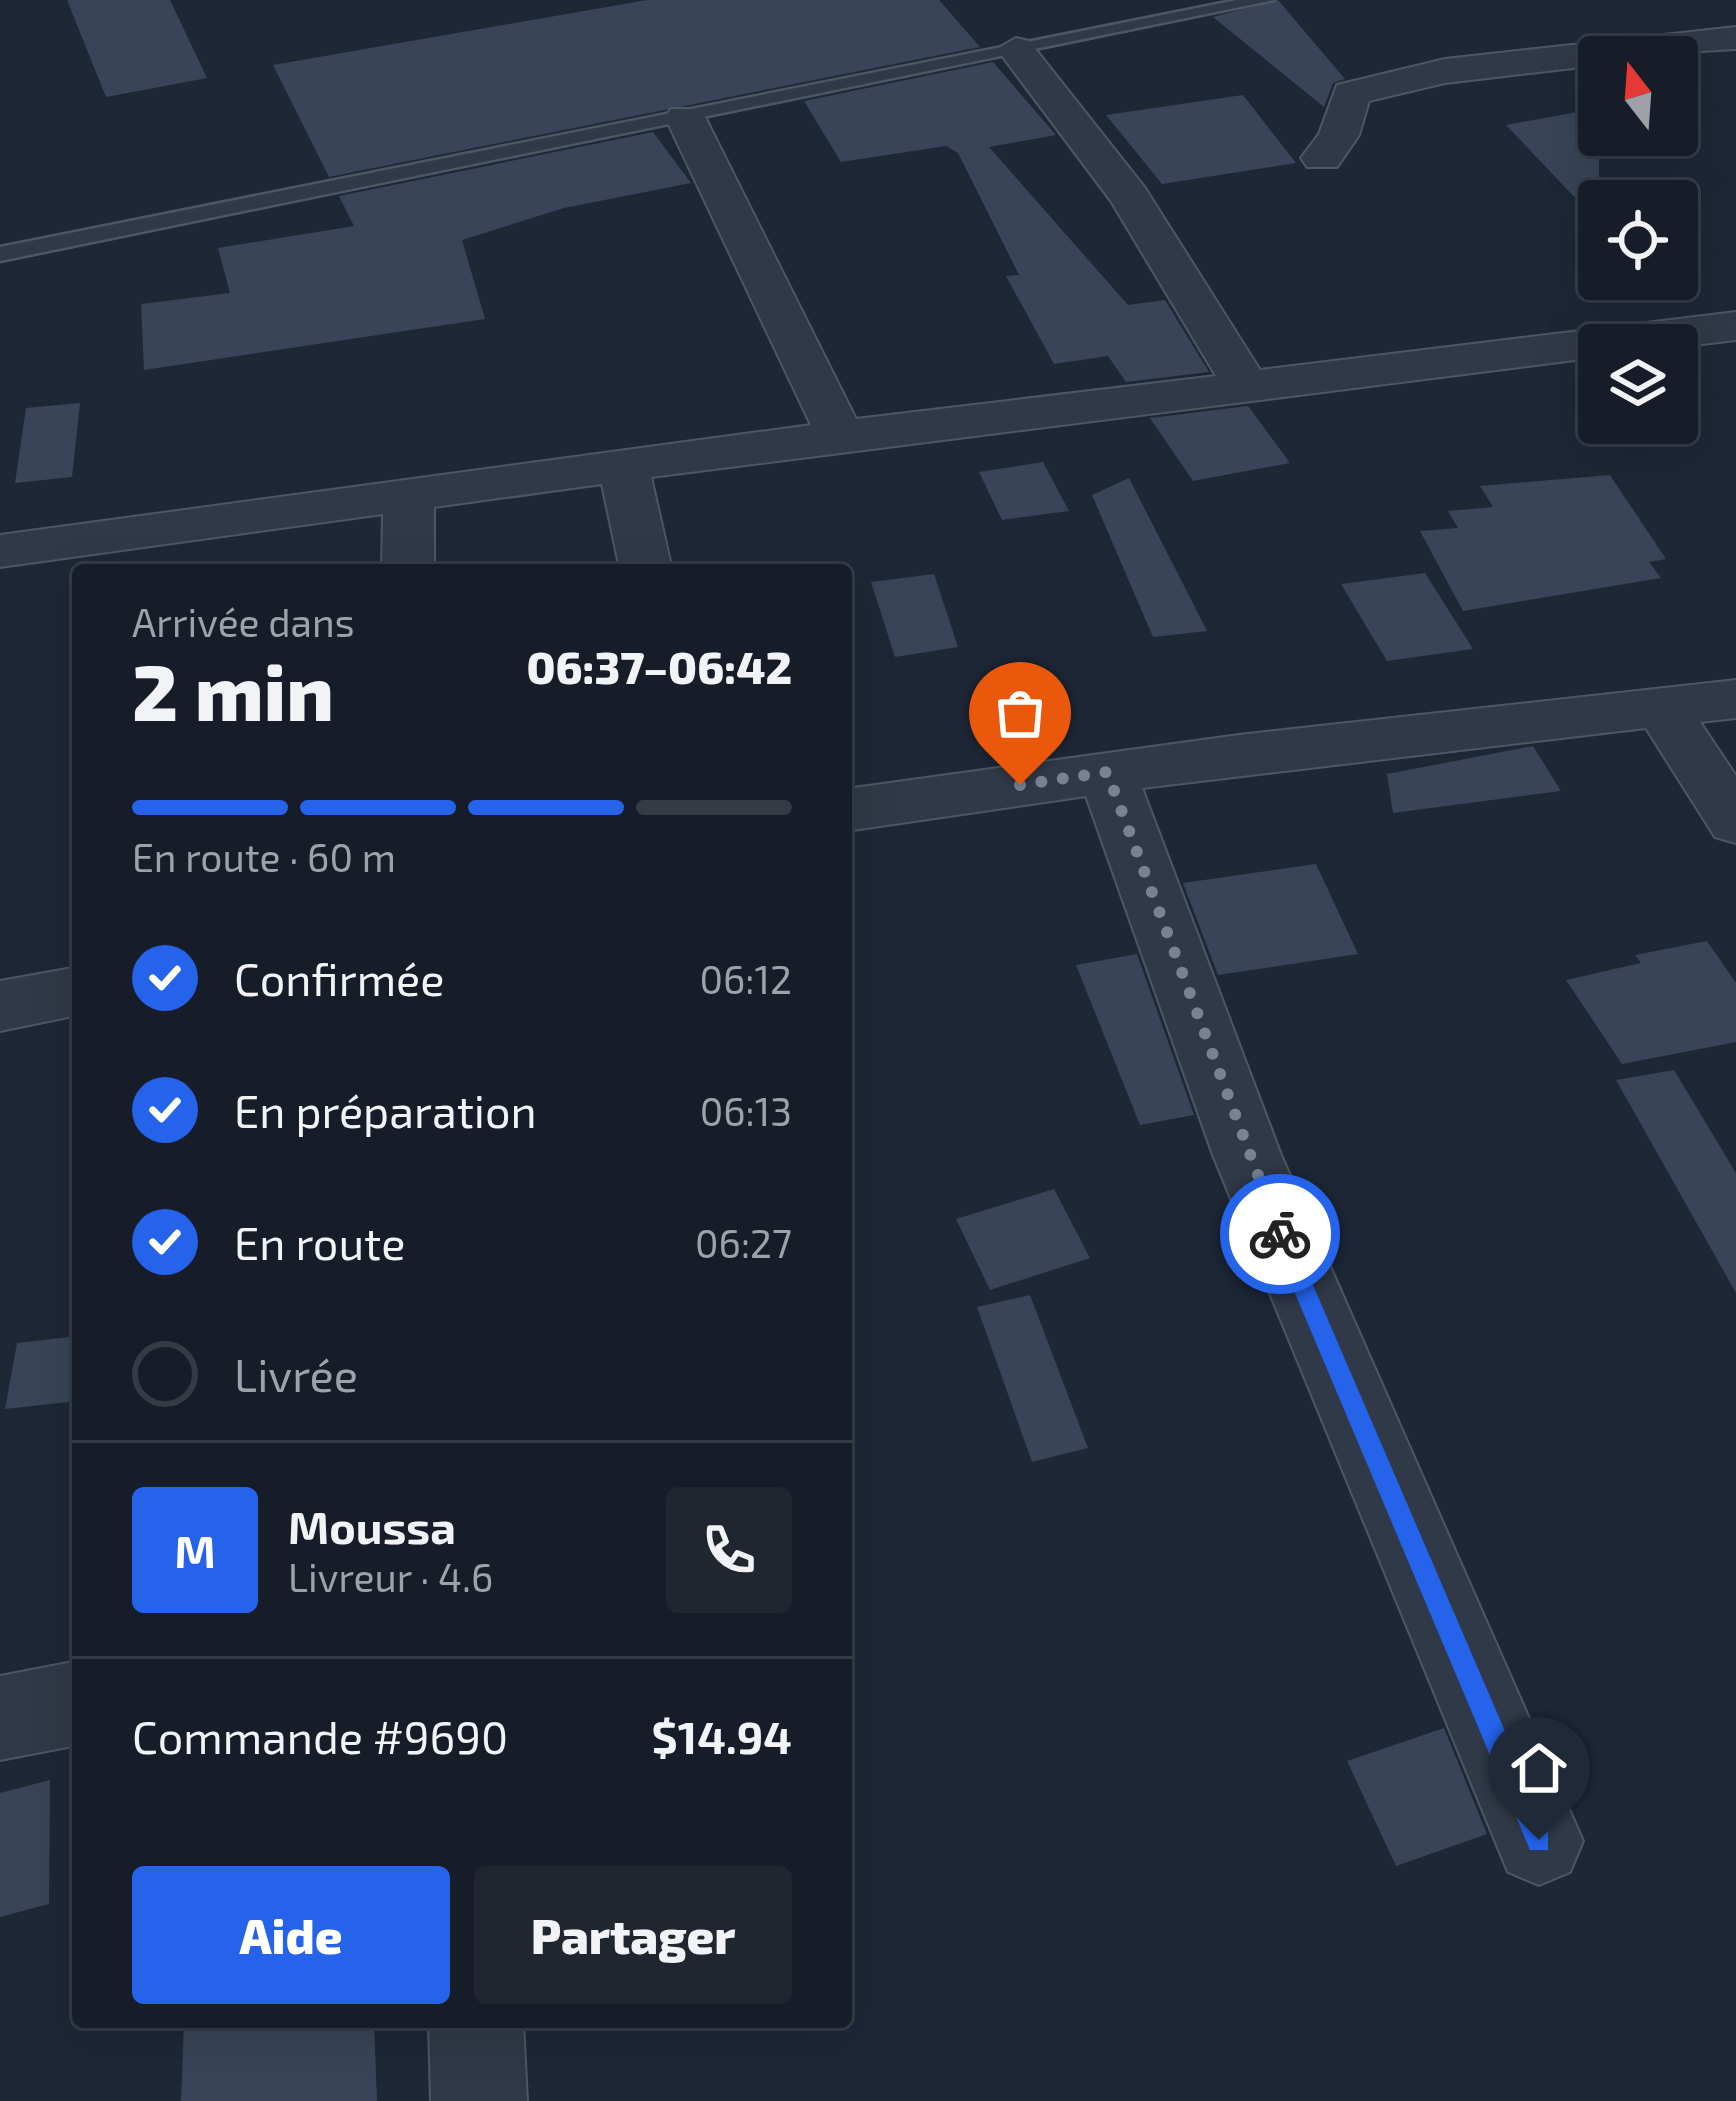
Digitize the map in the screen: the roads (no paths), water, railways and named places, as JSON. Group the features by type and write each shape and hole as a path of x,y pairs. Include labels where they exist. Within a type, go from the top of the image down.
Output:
{"street":[{"path":"1322,158 1339,135 1352,92 1369,85 1445,70 1736,38"},
{"path":"1016,49 1130,197 1247,387"},
{"path":"685,117 840,436"},
{"path":"0,550 840,436 1736,326"},
{"path":"623,465 645,564"},
{"path":"408,564 409,498"},
{"path":"852,809 1107,772 1736,699"},
{"path":"1661,707 1736,822"},
{"path":"1107,772 1247,1155 1539,1840"},
{"path":"0,1006 72,992"},
{"path":"0,1718 72,1703"},
{"path":"476,2028 479,2101"}],"lane":[{"path":"0,254 1265,0"}]}
